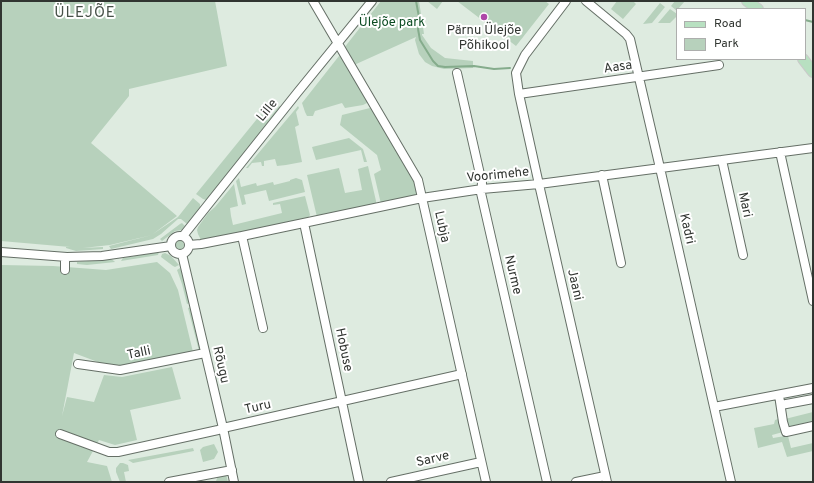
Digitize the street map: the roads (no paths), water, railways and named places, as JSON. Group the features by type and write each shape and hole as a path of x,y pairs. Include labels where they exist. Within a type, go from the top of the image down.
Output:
{"main road":[{"path":"747,1 757,8"},
{"path":"804,60 813,72"}],"street":[{"name":"Lubja","path":"313,1 418,180 486,482"},
{"name":"Lille","path":"183,236 372,1"},
{"name":"Jaani","path":"566,1 525,55 516,73 519,94 606,479"},
{"name":"Kadri","path":"586,1 630,39 731,482"},
{"name":"Aasa","path":"519,94 719,65"},
{"name":"Nurme","path":"457,73 482,183 483,200 546,482"},
{"name":"Voorimehe","path":"189,245 304,224 422,198 482,189 539,184 813,148"},
{"path":"780,152 813,301"},
{"name":"Mari","path":"722,160 743,255"},
{"path":"602,175 621,263"},
{"name":"Hobuse","path":"304,224 359,482"},
{"path":"177,236 183,236 188,240 189,245 187,251 182,254 173,252 171,243 177,236"},
{"path":"242,236 263,328"},
{"path":"1,252 65,257 102,256 171,246"},
{"name":"Rõugu","path":"182,254 223,428 234,482"},
{"path":"65,257 65,270"},
{"name":"Talli","path":"78,364 120,370 205,353"},
{"name":"Turu","path":"60,434 109,452 118,452 462,374"},
{"path":"714,407 813,388"},
{"path":"779,395 786,432 813,426"},
{"path":"780,406 813,399"},
{"name":"Sarve","path":"391,482 481,462"},
{"path":"170,482 232,470"},
{"path":"576,482 606,479"}],"waterway":[{"path":"416,1 419,17 418,29 420,40 433,61 438,66 474,66 494,69 510,68"},
{"path":"806,20 813,22"}],"place":[{"name":"Pärnu Ülejõe Põhikool","path":"484,17"}],"district":[{"name":"ÜLEJÕE","path":"85,14"}],"park label":[{"name":"Ülejõe park","path":"392,23"}]}
